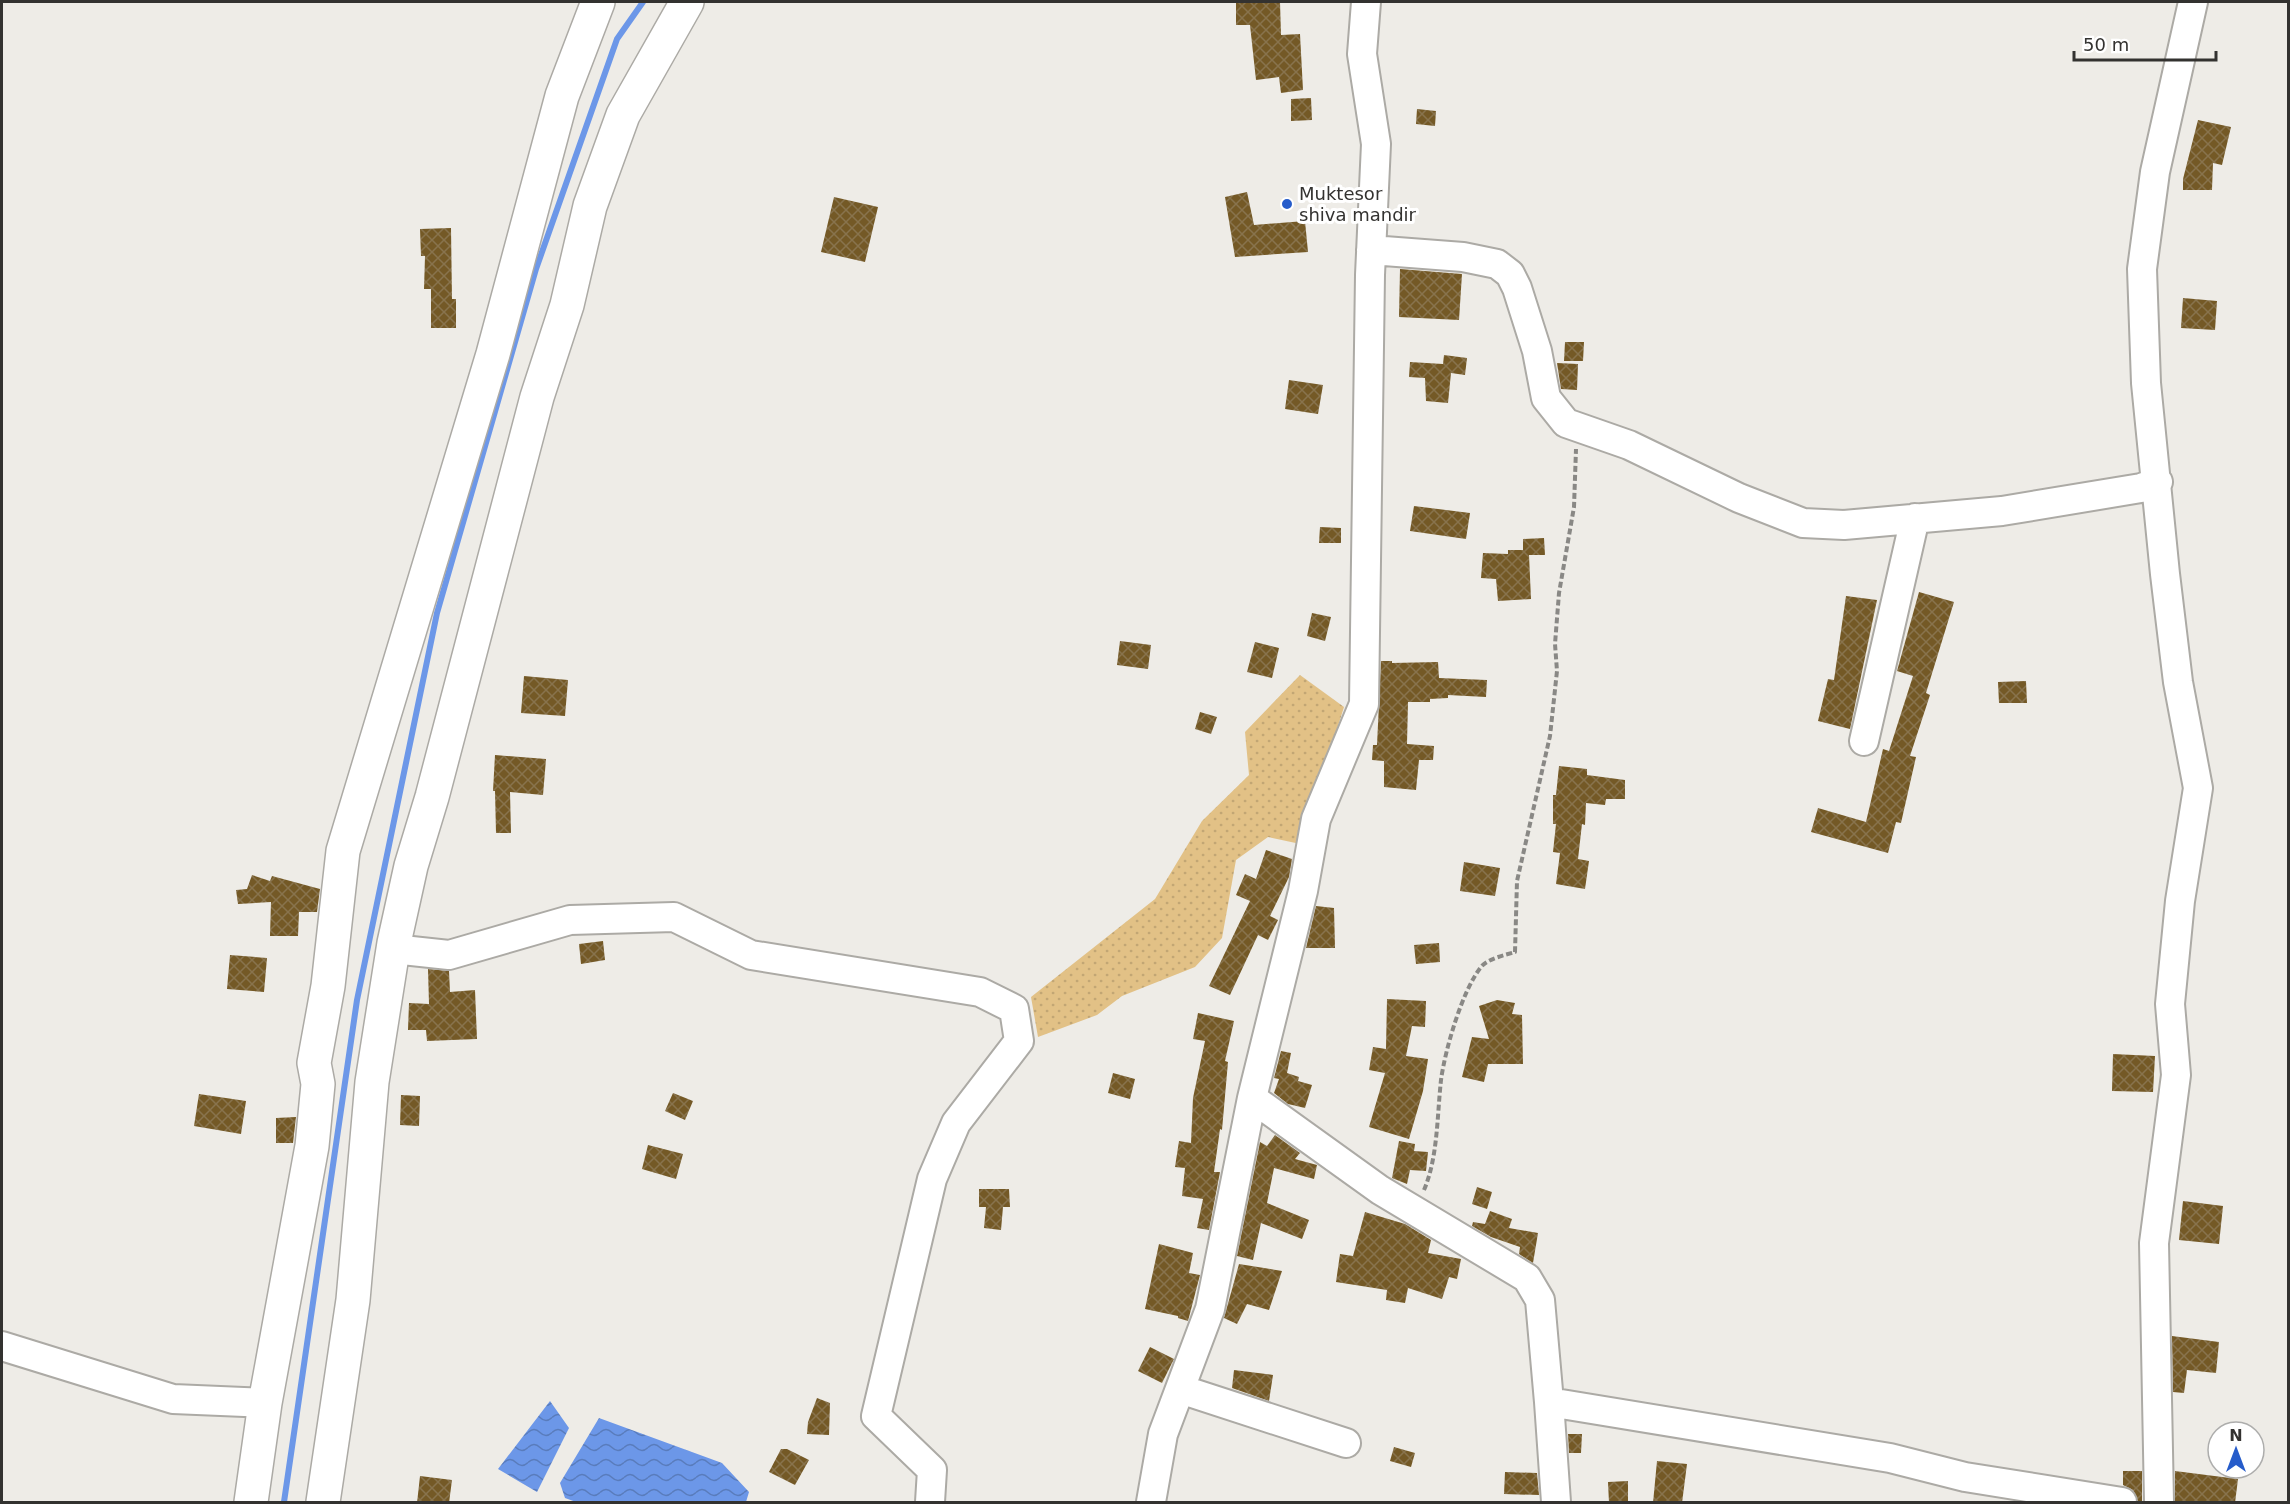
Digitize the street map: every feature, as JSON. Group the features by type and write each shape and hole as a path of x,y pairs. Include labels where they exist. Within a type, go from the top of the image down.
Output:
{"main road":[{"path":"251,1503 265,1403 312,1146 318,1084 314,1063 328,986 343,851 493,354 562,96 598,2"},
{"path":"323,1503 353,1300 372,1082 393,949 411,866 435,786 537,397 567,305 590,206 623,115 687,2"}],"street":[{"path":"1151,1503 1163,1434 1210,1308 1252,1098 1304,891 1316,819 1364,704 1371,250 1376,144 1362,54 1366,2"},
{"path":"2159,1503 2154,1243 2176,1075 2170,1004 2178,924 2198,789 2178,682 2146,383 2142,269 2155,172 2193,2"},
{"path":"1371,250 1462,257 1497,264 1510,274 1517,288 1535,342 1546,398 1566,423 1629,446 1739,498 1803,523 1844,525 2021,508 2141,489 2158,483"},
{"path":"1864,741 1915,518"},
{"path":"393,949 449,955 570,920 674,917 752,955 980,992 1014,1010 1019,1041 956,1123 933,1179 876,1416 933,1470 930,1503"},
{"path":"1252,1098 1380,1190 1527,1278 1540,1300 1556,1503"},
{"path":"2,1346 173,1399 265,1403"},
{"path":"1180,1389 1346,1443"},
{"path":"1549,1402 1890,1458 1965,1477 2122,1503"}],"path":[{"path":"1415,1212 1428,1180 1441,1077 1466,995 1482,965 1515,952 1517,881 1550,736 1557,671 1555,644 1559,593 1574,507 1577,427"}],"shaded area":[{"path":"1300,675 1344,707 1320,783 1305,845 1268,837 1236,860 1222,938 1195,967 1122,996 1097,1015 1038,1037 1031,997 1155,899 1202,821 1249,775 1245,732"}],"water":[{"path":"550,1401 569,1428 537,1492 498,1469"},
{"path":"599,1418 722,1463 749,1492 746,1502 576,1502 565,1498 560,1483"}],"building":[{"path":"1236,2 1280,2 1281,35 1300,34 1303,90 1281,93 1279,77 1256,80 1250,25 1236,25"},
{"path":"1311,98 1312,120 1291,121 1291,99"},
{"path":"1417,109 1436,111 1435,126 1416,124"},
{"path":"2198,120 2231,127 2222,165 2213,163 2212,190 2183,190 2183,179"},
{"path":"1247,192 1254,225 1305,221 1308,252 1235,257 1225,197"},
{"path":"834,197 878,207 865,262 821,252"},
{"path":"451,228 452,299 456,299 456,328 431,328 431,289 424,289 425,256 421,256 420,229"},
{"path":"1400,269 1462,274 1459,320 1399,317"},
{"path":"2183,298 2217,301 2215,330 2181,328"},
{"path":"1565,342 1584,342 1583,361 1564,361"},
{"path":"1444,355 1467,358 1465,375 1451,373 1448,403 1426,401 1425,378 1409,377 1410,362 1443,364"},
{"path":"1557,363 1578,364 1577,390 1561,389"},
{"path":"1289,380 1323,385 1318,414 1285,409"},
{"path":"1414,506 1470,513 1466,539 1410,531"},
{"path":"1320,527 1341,528 1341,543 1319,543"},
{"path":"1544,538 1545,555 1529,555 1531,599 1498,601 1496,579 1481,578 1483,553 1508,554 1508,550 1523,550 1523,539"},
{"path":"1919,592 1954,602 1926,693 1930,695 1910,756 1916,757 1901,823 1896,822 1888,853 1811,832 1818,808 1866,822 1883,749 1889,751 1913,676 1897,671"},
{"path":"1846,596 1877,600 1850,729 1818,721 1828,679 1834,680"},
{"path":"1312,613 1331,617 1325,641 1307,636"},
{"path":"1120,641 1151,645 1148,669 1117,665"},
{"path":"1255,642 1279,648 1272,678 1247,672"},
{"path":"1381,661 1392,661 1392,663 1438,662 1439,678 1487,680 1486,697 1448,695 1448,698 1430,699 1430,702 1408,702 1407,744 1434,746 1433,760 1419,760 1416,790 1384,787 1384,761 1372,760 1373,745 1377,745"},
{"path":"524,676 568,680 565,716 521,713"},
{"path":"2026,681 2027,703 1999,703 1998,682"},
{"path":"1200,712 1217,717 1211,734 1195,729"},
{"path":"495,755 546,759 543,795 510,792 511,833 496,833 495,791 493,791"},
{"path":"1559,766 1587,769 1587,775 1625,780 1625,799 1606,799 1605,805 1586,803 1585,825 1582,824 1578,859 1589,861 1585,889 1556,884 1560,853 1553,852 1556,824 1553,824 1553,795 1556,795"},
{"path":"1266,850 1292,859 1289,877 1270,916 1278,920 1268,940 1258,935 1230,995 1209,986 1250,901 1236,895 1245,874 1256,879"},
{"path":"1464,862 1500,868 1495,896 1460,891"},
{"path":"252,875 270,881 272,876 320,889 317,912 299,912 298,936 270,936 271,902 238,904 236,890 247,889"},
{"path":"1316,906 1334,908 1335,948 1306,948"},
{"path":"603,941 605,960 581,964 579,944"},
{"path":"1439,943 1440,962 1416,964 1414,945"},
{"path":"230,955 267,958 264,992 227,989"},
{"path":"428,969 449,971 450,992 475,990 477,1039 427,1041 426,1030 408,1030 409,1003 429,1004"},
{"path":"1387,999 1426,1001 1425,1027 1412,1026 1406,1056 1428,1059 1423,1091 1409,1139 1369,1127 1385,1073 1369,1070 1373,1047 1386,1049"},
{"path":"1497,1000 1515,1003 1512,1014 1522,1015 1523,1064 1488,1064 1484,1082 1462,1077 1472,1037 1489,1039 1479,1006"},
{"path":"1198,1013 1234,1021 1225,1061 1228,1062 1222,1130 1220,1129 1214,1172 1220,1172 1209,1230 1197,1228 1203,1199 1182,1196 1185,1168 1175,1167 1179,1141 1191,1143 1193,1098 1205,1041 1193,1039"},
{"path":"1281,1051 1291,1053 1287,1073 1299,1077 1298,1081 1312,1085 1305,1108 1288,1104 1274,1093 1279,1079 1274,1078"},
{"path":"2113,1054 2155,1056 2153,1092 2112,1091"},
{"path":"1113,1073 1135,1079 1130,1099 1108,1093"},
{"path":"673,1093 693,1101 685,1120 665,1111"},
{"path":"199,1094 246,1101 241,1134 194,1126"},
{"path":"401,1095 420,1096 419,1126 400,1125"},
{"path":"296,1117 293,1143 276,1143 276,1118"},
{"path":"1275,1135 1300,1153 1295,1159 1317,1165 1314,1179 1274,1168 1267,1203 1309,1220 1302,1239 1261,1223 1253,1260 1237,1256 1260,1142 1267,1146"},
{"path":"1399,1141 1415,1144 1414,1151 1428,1152 1426,1171 1410,1170 1407,1184 1392,1178"},
{"path":"648,1145 683,1154 676,1179 642,1169"},
{"path":"1477,1187 1492,1192 1487,1209 1472,1204"},
{"path":"979,1189 1009,1189 1010,1207 1003,1207 1001,1230 984,1228 986,1207 979,1207"},
{"path":"2183,1201 2223,1206 2219,1244 2179,1240"},
{"path":"1490,1211 1512,1219 1509,1228 1538,1233 1533,1263 1519,1254 1520,1247 1491,1237 1472,1226 1473,1222 1485,1224"},
{"path":"1365,1212 1405,1224 1431,1240 1428,1253 1461,1259 1457,1279 1449,1277 1442,1299 1408,1288 1405,1303 1386,1300 1387,1290 1336,1282 1340,1254 1353,1256"},
{"path":"1159,1244 1193,1253 1189,1273 1200,1275 1188,1321 1178,1316 1145,1309"},
{"path":"1239,1264 1282,1271 1269,1310 1247,1304 1237,1324 1224,1318"},
{"path":"2172,1336 2219,1342 2216,1373 2187,1370 2184,1393 2173,1392"},
{"path":"1150,1347 1174,1359 1162,1383 1138,1371"},
{"path":"1234,1370 1273,1375 1269,1401 1232,1388"},
{"path":"817,1398 830,1403 829,1435 807,1434 808,1422"},
{"path":"1568,1434 1582,1434 1581,1453 1569,1453"},
{"path":"1394,1447 1415,1453 1411,1467 1390,1461"},
{"path":"781,1449 787,1449 809,1460 795,1485 769,1472"},
{"path":"1657,1461 1687,1464 1682,1503 1653,1503"},
{"path":"2123,1471 2142,1471 2142,1502 2138,1502 2133,1490 2123,1485"},
{"path":"2175,1471 2206,1475 2206,1480 2238,1480 2235,1503 2175,1501"},
{"path":"1505,1472 1537,1473 1539,1495 1504,1494"},
{"path":"420,1476 452,1480 449,1503 417,1503"},
{"path":"1628,1481 1628,1503 1609,1503 1608,1482"}],"waterway":[{"path":"284,1502 357,1000 437,613 536,269 617,39 643,2"}],"place":[{"name":"Muktesor shiva mandir","path":"1287,204"}]}
